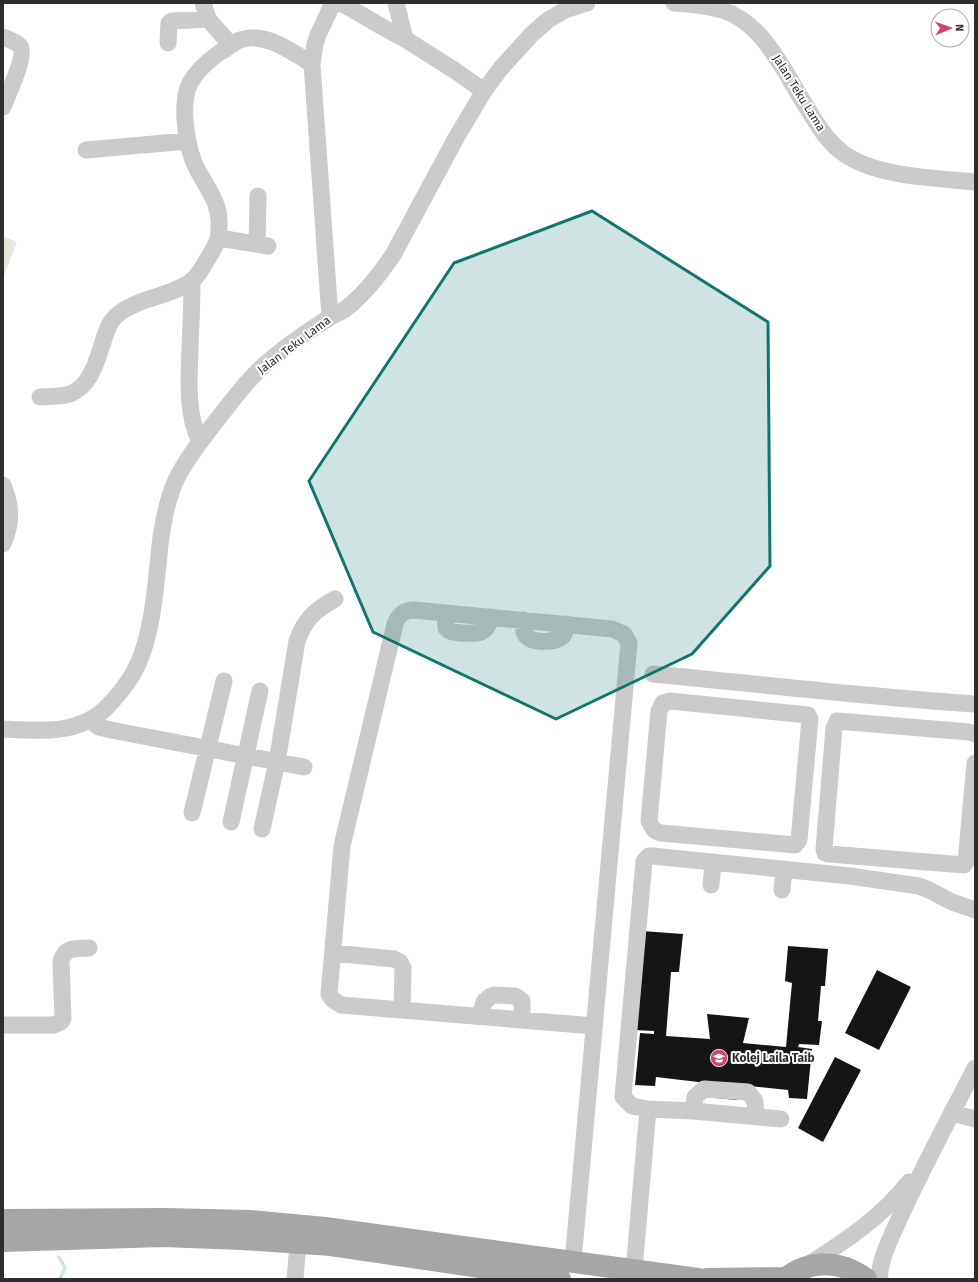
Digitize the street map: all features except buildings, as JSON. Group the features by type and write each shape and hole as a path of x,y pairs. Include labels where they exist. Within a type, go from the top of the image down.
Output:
{"main road":[{"path":"3,1220 166,1219 250,1221 325,1228 698,1279"},
{"path":"3,1242 163,1236 242,1239 298,1244 331,1245 552,1278"},
{"path":"707,1279 790,1275 817,1264 837,1265 856,1271 866,1279"}],"street":[{"path":"330,317 312,64 318,35 333,3"},
{"path":"341,3 405,39 484,91"},
{"path":"396,3 405,39"},
{"name":"Jalan Teku Lama","path":"3,729 45,731 73,727 90,720 108,705 120,691 137,667 146,643 162,533 168,504 178,475 200,442 236,395 268,362 330,317 344,310 370,285 393,255 456,138 484,91 501,68 537,29 548,20 565,10 587,3"},
{"name":"Jalan Teku Lama","path":"674,3 702,5 724,10 745,22 764,40 779,60 794,89 816,123 829,141 844,154 864,164 890,172 975,182"},
{"path":"168,43 169,23 206,11 231,45"},
{"path":"3,37 20,46 22,52 20,62 3,107"},
{"path":"40,397 70,394 82,386 87,381 92,371 106,330 117,315 129,306 172,291 192,280 200,271 219,238 220,222 217,203 194,161 188,141 185,105 190,83 198,71 208,61 231,45 240,40 249,39 268,41 289,50 312,64"},
{"path":"86,150 188,141"},
{"path":"219,238 263,245 258,196"},
{"path":"192,280 190,399 192,422 200,442"},
{"path":"3,486 11,515 7,535 3,544"},
{"path":"262,829 277,762 297,641 301,630 312,614 321,607 335,600"},
{"path":"573,1261 629,643 624,634 618,630 612,629 408,610 400,615 395,624 342,846 329,994 332,999 341,1005 594,1026"},
{"path":"653,674 910,700 975,704"},
{"path":"192,814 224,681"},
{"path":"740,708 741,682"},
{"path":"231,822 260,691"},
{"path":"908,726 910,700"},
{"path":"670,701 740,708 804,714 808,715 810,719 799,840 795,845 790,846 656,832 652,828 650,821 659,711 663,703 670,701"},
{"path":"90,720 99,727 111,730 304,767"},
{"path":"975,734 970,732 908,726 837,721 834,724 824,849 825,853 964,865 966,862 975,763"},
{"path":"781,1120 693,1111 648,1109 632,1106 623,1097 644,861 649,856 850,876 919,886 952,902 975,910"},
{"path":"711,885 713,862"},
{"path":"782,890 784,869"},
{"path":"3,1025 54,1025 62,1022 61,961 63,955 70,949 89,948"},
{"path":"333,953 394,959 400,962 403,968 402,1010"},
{"path":"480,1016 484,1002 488,998 494,995 515,996 522,1001 522,1020"},
{"path":"880,1279 879,1276 883,1257 892,1234 927,1160 975,1068"},
{"path":"693,1111 695,1097 704,1089 748,1092 755,1101 756,1117"},
{"path":"634,1270 648,1109"},
{"path":"952,1112 975,1119"},
{"path":"790,1275 831,1250 875,1218 898,1196 927,1160"},
{"path":"295,1279 298,1244"}],"highlighted area":[{"path":"592,211 768,322 770,566 692,654 556,719 373,632 309,481 454,263"}],"shaded area":[{"path":"3,236 17,242 3,278"}],"waterway":[{"path":"59,1257 65,1268 60,1279"}],"place":[{"name":"Kolej Laila Taib","path":"719,1058"}]}
